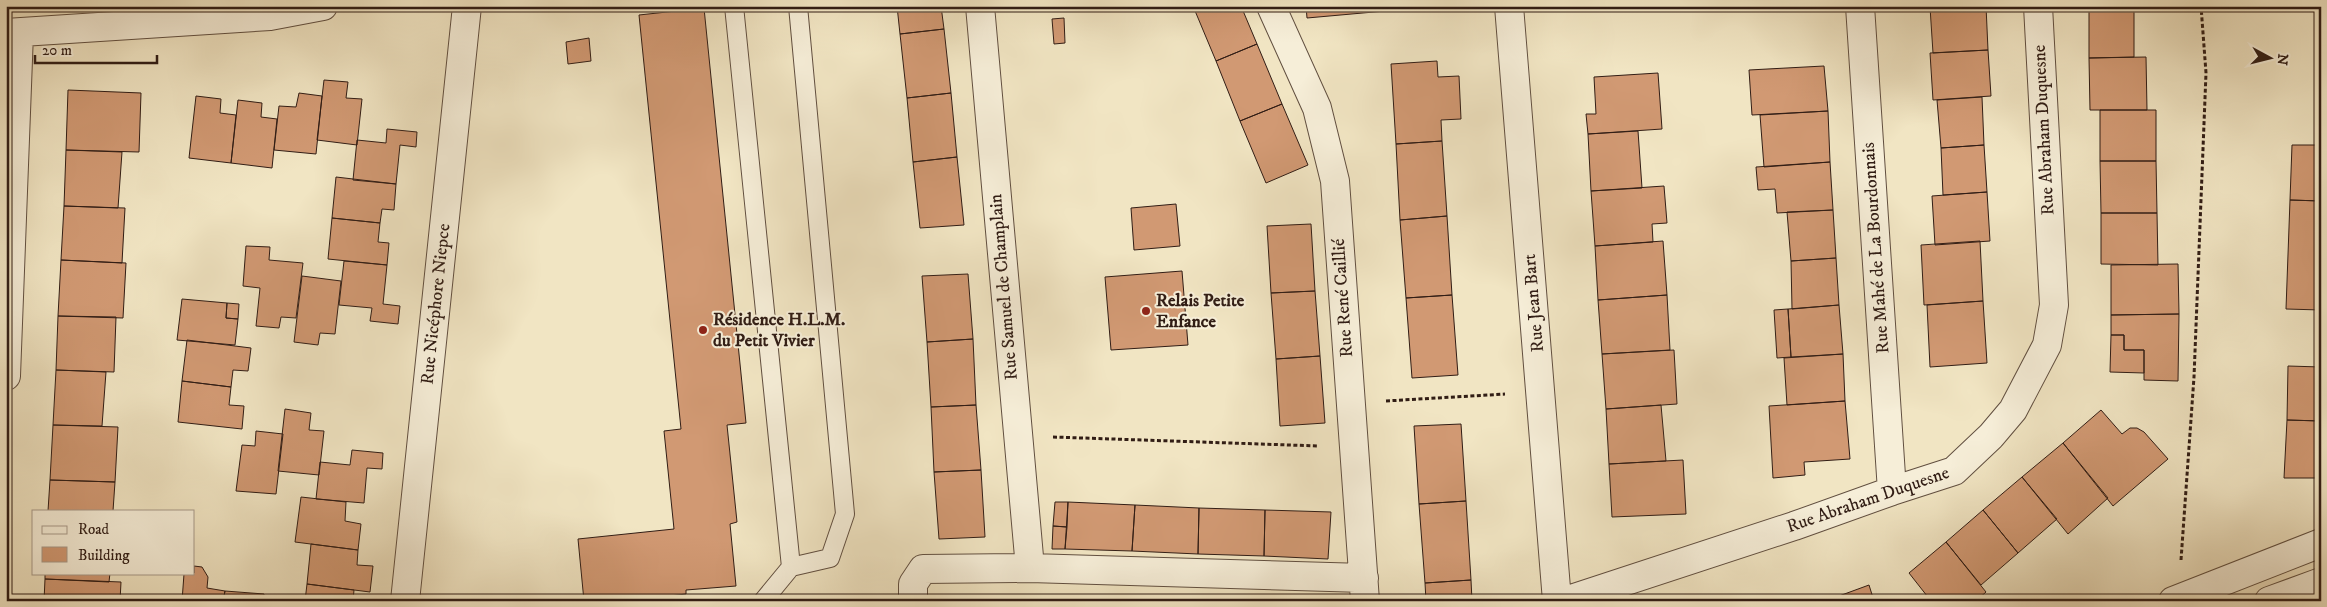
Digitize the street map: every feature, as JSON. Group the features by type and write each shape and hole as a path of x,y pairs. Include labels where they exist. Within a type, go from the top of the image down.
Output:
{"street":[{"path":"6,376 13,33 323,6"},
{"name":"Rue Nicéphore Niepce","path":"405,601 467,6"},
{"name":"Rue Samuel de Champlain","path":"980,6 1030,568"},
{"name":"Rue René Caillié","path":"1271,6 1317,108 1335,182 1364,589"},
{"name":"Rue Jean Bart","path":"1509,6 1557,601"},
{"name":"Rue Mahé de La Bourdonnais","path":"1860,6 1892,491"},
{"name":"Rue Abraham Duquesne","path":"1565,601 1954,471 1991,436 2013,410 2047,345 2054,305 2038,6"},
{"path":"2175,600 2321,543"},
{"path":"913,601 913,584 923,569 1030,568 1364,589"},
{"path":"2269,601 2321,582"}],"lane":[{"path":"734,6 792,567"},
{"path":"763,601 792,567 830,558 845,514 798,6"}],"path":[{"path":"2175,600 2194,377 2206,73 2201,6"},
{"path":"1350,402 1541,392"},
{"path":"1017,436 1354,447"}],"building":[{"path":"897,6 941,6 944,29 900,34"},
{"path":"1193,6 1241,6 1257,44 1216,61"},
{"path":"1306,6 1384,6 1385,11 1307,18"},
{"path":"1384,6 1443,6 1385,11"},
{"path":"1986,6 1988,50 1933,53 1930,7"},
{"path":"2089,6 2134,6 2134,57 2089,58"},
{"name":"Résidence H.L.M. du Petit Vivier","path":"704,8 746,423 727,425 737,522 730,524 736,586 686,590 686,594 627,601 584,601 578,539 674,529 664,431 681,429 639,15"},
{"path":"1064,18 1065,43 1054,44 1052,19"},
{"path":"944,29 951,93 907,98 900,34"},
{"path":"589,38 591,61 568,64 566,42"},
{"path":"1257,44 1282,104 1240,121 1216,61"},
{"path":"1988,50 1991,96 1933,100 1930,53"},
{"path":"2146,57 2147,110 2090,110 2089,58"},
{"path":"1437,61 1438,77 1459,76 1461,119 1441,120 1442,141 1396,144 1391,64"},
{"path":"1824,66 1828,111 1752,115 1749,70"},
{"path":"1658,73 1662,129 1588,134 1586,114 1596,114 1594,77"},
{"path":"324,80 348,82 346,98 362,99 357,145 317,140"},
{"path":"68,90 141,93 139,152 66,150"},
{"path":"299,93 322,96 316,154 274,150 279,106 296,107"},
{"path":"951,93 957,157 913,162 907,98"},
{"path":"196,96 221,99 220,113 236,115 231,163 189,158"},
{"path":"1982,97 1984,145 1941,148 1937,100"},
{"path":"238,100 262,103 261,117 277,119 272,168 231,163"},
{"path":"1282,104 1308,165 1266,183 1240,121"},
{"path":"2100,110 2156,110 2156,161 2100,161"},
{"path":"1828,111 1830,162 1764,167 1760,115"},
{"path":"387,129 417,132 416,147 400,145 396,184 353,180 357,140 386,143"},
{"path":"1638,131 1642,188 1591,191 1588,134"},
{"path":"1442,141 1447,216 1400,220 1396,144"},
{"path":"1984,145 1987,192 1943,195 1941,148"},
{"path":"2292,145 2321,145 2321,201 2290,200"},
{"path":"66,150 122,152 118,208 64,206"},
{"path":"957,157 964,225 920,228 913,162"},
{"path":"2100,161 2156,161 2157,213 2101,213"},
{"path":"1830,162 1833,210 1777,213 1775,189 1758,190 1756,167"},
{"path":"336,177 396,184 394,210 382,209 380,223 332,218"},
{"path":"1664,186 1667,223 1652,224 1653,242 1595,246 1591,191"},
{"path":"1987,192 1990,241 1935,245 1932,196"},
{"path":"2290,200 2321,201 2321,310 2286,309"},
{"path":"1176,204 1180,246 1134,250 1131,208"},
{"path":"64,206 125,208 122,263 61,260"},
{"path":"1833,210 1836,258 1791,261 1787,212"},
{"path":"2101,213 2157,213 2158,265 2101,264"},
{"path":"1447,216 1452,295 1406,298 1400,220"},
{"path":"332,218 380,223 378,242 389,243 387,265 328,259"},
{"path":"1311,224 1315,291 1271,293 1267,226"},
{"path":"1663,241 1667,295 1598,300 1595,246"},
{"path":"1980,241 1983,301 1924,305 1921,245"},
{"path":"246,246 270,247 269,260 303,263 296,318 281,317 279,328 256,326 260,288 243,286"},
{"path":"1836,258 1839,305 1792,309 1791,261"},
{"path":"61,260 126,263 123,318 58,316"},
{"path":"344,261 387,265 383,304 400,306 398,324 370,321 372,308 339,305"},
{"path":"2178,264 2179,314 2111,315 2111,265"},
{"name":"Relais Petite Enfance","path":"1182,271 1188,345 1111,350 1105,277"},
{"path":"968,274 973,339 927,342 922,276"},
{"path":"302,276 341,281 335,334 320,333 318,345 294,342"},
{"path":"1315,291 1320,356 1276,359 1271,293"},
{"path":"1452,295 1458,375 1412,378 1406,298"},
{"path":"1667,295 1670,350 1602,354 1598,300"},
{"path":"182,299 227,303 226,318 238,319 235,345 177,340"},
{"path":"1983,301 1987,363 1930,367 1927,305"},
{"path":"227,303 239,304 238,319 226,318"},
{"path":"1839,305 1843,354 1791,357 1788,309"},
{"path":"1788,309 1791,357 1777,358 1774,310"},
{"path":"2179,314 2178,381 2144,380 2144,350 2124,350 2124,335 2111,335 2111,315"},
{"path":"58,316 116,317 114,372 56,370"},
{"path":"2111,335 2124,335 2124,350 2144,350 2144,373 2110,372"},
{"path":"973,339 976,405 931,407 927,342"},
{"path":"187,340 251,348 248,371 233,370 231,387 182,381"},
{"path":"1674,350 1677,404 1606,409 1602,354"},
{"path":"1843,354 1845,401 1787,405 1784,358"},
{"path":"1320,356 1325,423 1280,426 1276,359"},
{"path":"2288,366 2321,367 2321,421 2287,420"},
{"path":"56,370 106,372 102,426 53,425"},
{"path":"182,381 231,387 229,405 244,406 242,429 178,422"},
{"path":"1845,401 1850,459 1804,462 1805,475 1773,478 1769,406"},
{"path":"976,405 981,470 934,472 931,407"},
{"path":"1661,405 1666,461 1609,464 1606,409"},
{"path":"285,409 311,413 309,430 324,431 319,475 278,471"},
{"path":"2101,410 2122,434 2130,428 2137,428 2144,432 2168,459 2113,506 2063,443"},
{"path":"2287,420 2321,421 2321,478 2284,478"},
{"path":"1461,424 1466,501 1419,504 1414,426"},
{"path":"53,425 118,427 115,482 50,480"},
{"path":"256,431 283,434 276,494 236,491 242,445 255,446"},
{"path":"2063,443 2108,498 2068,534 2022,477"},
{"path":"352,450 383,453 382,469 367,468 364,503 316,499 320,462 350,465"},
{"path":"1683,460 1686,514 1612,517 1609,464"},
{"path":"981,470 985,537 939,539 934,472"},
{"path":"2022,477 2057,519 2018,553 1983,510"},
{"path":"50,480 115,482 113,510 48,510"},
{"path":"301,497 346,502 345,521 361,524 358,550 295,542"},
{"path":"1466,501 1471,580 1425,583 1419,504"},
{"path":"1055,502 1068,502 1067,527 1053,526"},
{"path":"1068,502 1135,505 1132,551 1065,549"},
{"path":"1135,505 1199,508 1198,554 1132,551"},
{"path":"1199,508 1265,510 1264,556 1198,554"},
{"path":"1265,510 1331,512 1328,559 1264,556"},
{"path":"1983,510 2018,553 1981,585 1946,542"},
{"path":"1053,526 1067,527 1065,549 1052,549"},
{"path":"1946,542 1986,592 1976,601 1931,601 1909,573"},
{"path":"311,544 358,550 357,565 373,566 370,592 307,584"},
{"path":"195,566 202,567 208,577 207,588 225,591 223,601 182,601 184,574 195,574"},
{"path":"45,574 110,574 109,582 45,579"},
{"path":"45,579 121,582 120,601 44,601"},
{"path":"1471,580 1472,601 1426,601 1425,583"},
{"path":"307,584 354,590 353,601 305,601"},
{"path":"1869,585 1874,601 1824,601 1839,596"},
{"path":"225,591 264,594 264,601 223,601"}],"place":[{"name":"Relais Petite Enfance","path":"1146,311"},
{"name":"Résidence H.L.M. du Petit Vivier","path":"703,330"}]}
